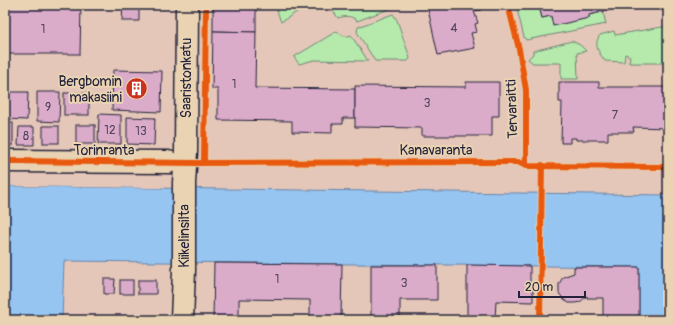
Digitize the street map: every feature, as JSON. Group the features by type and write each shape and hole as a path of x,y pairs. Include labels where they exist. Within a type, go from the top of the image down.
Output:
{"street":[{"name":"Saaristonkatu","path":"177,157 187,5"},
{"name":"Torinranta","path":"5,161 177,157"},
{"name":"Kiikelinsilta","path":"177,157 184,183 184,271 182,320"}],"green space":[{"path":"275,5 308,5 281,22"},
{"path":"329,5 347,5 348,7 357,7 357,5 386,5 389,9 357,21 348,16 338,18"},
{"path":"516,5 542,5 543,9 540,10 542,18 551,16 553,25 589,18 589,15 603,12 606,24 526,40"},
{"path":"393,14 397,20 410,58 408,61 375,61 357,32 358,27"},
{"path":"668,26 668,63 629,63 630,56 625,54 624,62 605,61 597,46 600,35 614,31 615,35"},
{"path":"337,31 343,36 351,35 368,61 314,60 299,64 294,57"},
{"path":"572,41 580,45 586,51 577,53 578,79 561,79 561,63 533,63 528,59 533,54 533,51"}],"water":[{"path":"5,186 668,195 668,320 639,320 639,267 64,261 62,320 5,320"}],"pier":[{"path":"5,184 161,186 161,188 5,186"}],"building":[{"path":"5,5 81,5 80,54 5,54"},
{"path":"123,5 139,5 139,21 122,21"},
{"path":"256,5 256,32 213,31 213,6"},
{"path":"427,5 479,5 481,10 474,11 478,23 475,24 477,32 471,33 475,48 438,55"},
{"path":"542,5 632,5 589,15 589,18 553,26 551,16 542,18 540,10 543,9"},
{"path":"213,31 256,32 255,88 355,89 355,118 343,118 343,124 332,124 332,133 292,132 292,121 218,120 218,89 212,89"},
{"name":"Bergbomin makasiini","path":"113,70 162,71 161,112 112,110"},
{"path":"466,82 499,82 499,116 492,116 492,136 422,136 422,128 355,127 355,86 466,87"},
{"path":"559,82 599,82 599,87 668,87 668,128 633,127 634,132 608,132 608,140 576,140 576,138 570,138 570,143 561,143 562,102 559,102"},
{"path":"6,92 28,92 27,120 6,119"},
{"path":"37,92 60,92 59,122 37,121"},
{"path":"64,93 89,93 89,115 64,115"},
{"path":"99,114 121,115 121,144 98,144"},
{"path":"127,117 155,118 154,145 127,144"},
{"path":"5,123 13,123 13,145 5,145"},
{"path":"76,125 95,125 95,144 76,144"},
{"path":"43,126 59,126 59,143 43,143"},
{"path":"19,127 34,127 34,145 18,145"},
{"path":"214,263 342,264 341,320 310,320 310,300 239,299 239,320 213,320"},
{"path":"371,265 437,265 437,300 400,300 400,320 371,320"},
{"path":"467,265 530,266 530,287 533,287 533,302 496,301 495,320 467,320"},
{"path":"574,267 639,267 639,320 603,320 603,298 587,298 587,296 580,302 575,303 569,303 564,300 559,293 559,284 563,277 574,273"},
{"path":"104,279 115,279 114,294 104,294"},
{"path":"120,280 133,280 133,294 120,294"},
{"path":"138,280 156,280 156,294 138,294"},
{"path":"548,317 568,317 568,320 548,320"}],"cycle path":[{"path":"204,162 206,5"},
{"name":"Tervaraitti","path":"508,5 519,49 526,90 526,166"},
{"name":"Kanavaranta","path":"5,161 196,163 518,162 526,166 668,167"},
{"path":"540,320 542,165"}],"place":[{"name":"Bergbomin makasiini","path":"137,89"}]}
